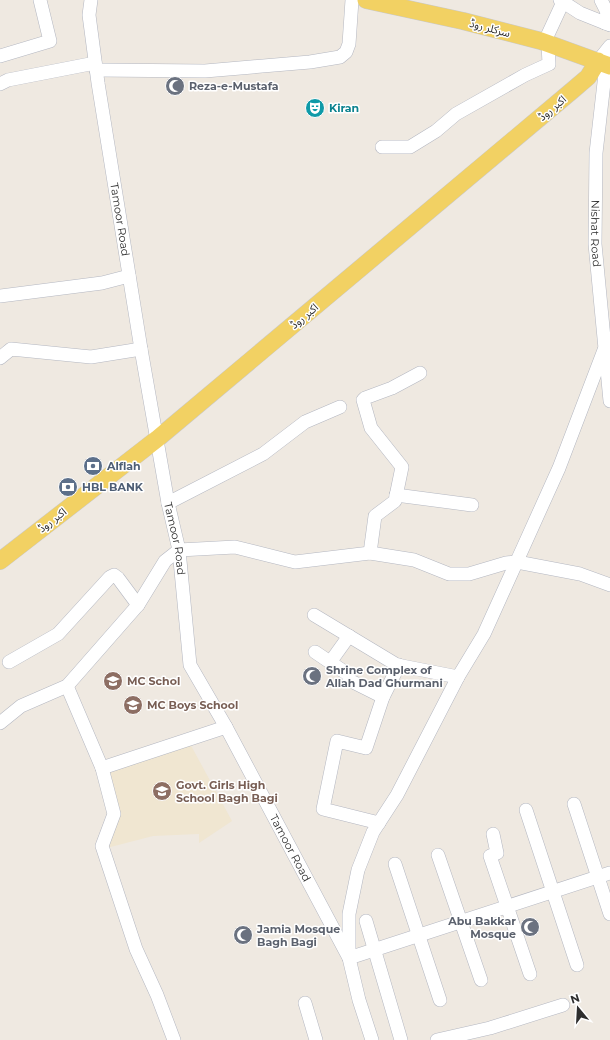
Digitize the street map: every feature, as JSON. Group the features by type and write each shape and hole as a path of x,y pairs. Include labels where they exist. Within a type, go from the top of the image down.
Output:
{"main road":[{"name":"سرکلر روڈ","path":"366,0 463,21 546,43 605,64"},
{"name":"اکبر روڈ","path":"0,561 157,439 605,64"}],"street":[{"path":"0,56 50,41 40,0"},
{"name":"Tamoor Road","path":"91,0 89,15 96,67 129,276 168,503 179,550 190,665 226,727 349,958 372,1040"},
{"path":"0,84 8,80 96,67 205,71 310,62 340,57 346,52 349,44 352,0"},
{"path":"602,0 608,24"},
{"path":"382,147 410,147 436,131 456,114 525,75 549,64 546,43 561,1 580,13 608,24"},
{"path":"605,64 610,46"},
{"name":"Nishat Road","path":"605,64 596,153 595,244 607,349 610,402"},
{"path":"0,296 102,283 129,276"},
{"path":"0,358 11,349 91,357 141,349"},
{"path":"604,874 349,958 349,914 358,870 379,823 397,795 458,677 484,634 559,468 607,349"},
{"path":"370,553 375,516 395,501 402,467 371,428 363,400 392,388 420,373"},
{"path":"168,503 263,454 305,422 340,407"},
{"path":"396,495 472,506"},
{"path":"0,723 21,706 67,686 138,605 165,561 179,550 234,547 295,562 370,553 414,560 449,574 469,574 506,563 517,562 580,574 610,585"},
{"path":"9,662 58,634 110,577 114,576 118,578 138,605"},
{"path":"314,615 399,665 458,677"},
{"path":"331,661 349,636"},
{"path":"315,652 349,674 350,680 383,697"},
{"path":"379,823 323,809 337,741 366,748 383,697 399,665"},
{"path":"67,686 102,768 114,814 102,846 136,950 157,995 174,1040"},
{"path":"102,768 226,727"},
{"path":"574,804 604,874 610,914"},
{"path":"526,810 577,965"},
{"path":"493,834 497,853 490,856 530,974"},
{"path":"438,855 481,980"},
{"path":"395,864 440,1000"},
{"path":"366,921 401,1040"},
{"path":"305,1003 316,1040"},
{"path":"437,1040 490,1028 563,1005"}],"shaded area":[{"name":"Govt. Girls High School Bagh Bagi","path":"188,740 232,821 199,843 199,834 153,836 103,849 114,814 102,768"}],"place":[{"name":"Reza-e-Mustafa","path":"175,86"},
{"name":"Kiran","path":"315,108"},
{"name":"Alflah","path":"93,466"},
{"name":"HBL BANK","path":"68,487"},
{"name":"Shrine Complex of Allah Dad Ghurmani","path":"312,676"},
{"name":"MC Schol","path":"113,681"},
{"name":"MC Boys School","path":"133,705"},
{"name":"Govt. Girls High School Bagh Bagi","path":"162,791"},
{"name":"Abu Bakkar Mosque","path":"530,927"},
{"name":"Jamia Mosque Bagh Bagi","path":"243,935"}]}
